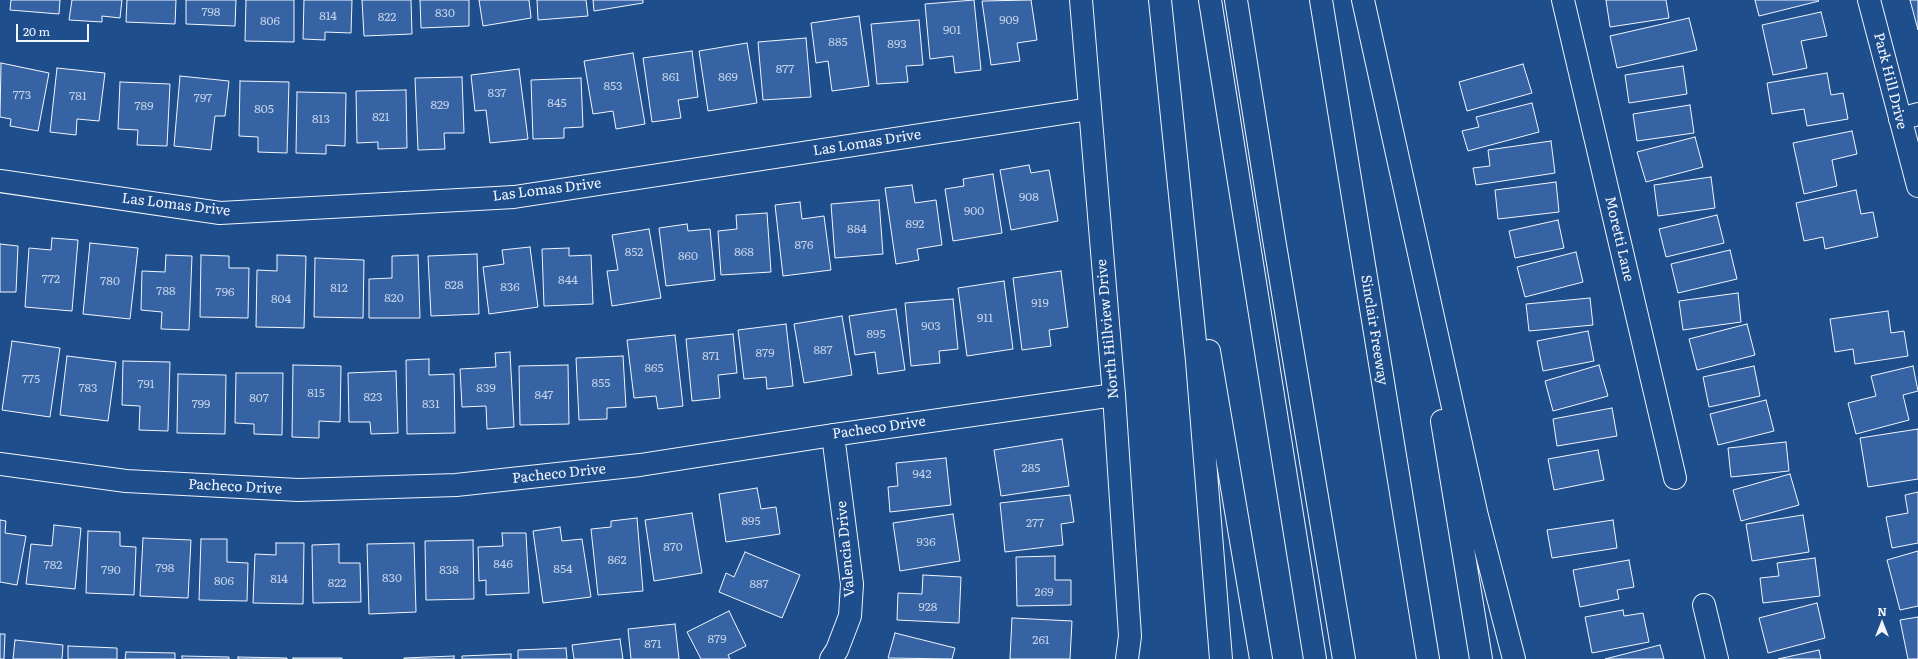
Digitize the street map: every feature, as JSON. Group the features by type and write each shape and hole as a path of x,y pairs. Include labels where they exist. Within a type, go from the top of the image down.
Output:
{"main road":[{"name":"North Hillview Drive","path":"1081,0 1114,395 1130,636 1127,659"},
{"path":"1160,0 1180,180 1197,361 1221,659"},
{"path":"1210,0 1315,659"},
{"path":"1236,0 1344,659"},
{"name":"Sinclair Freeway","path":"1321,0 1428,659"},
{"path":"1363,0 1477,516 1514,659"},
{"name":"Moretti Lane","path":"1563,0 1675,478"},
{"name":"Park Hill Drive","path":"1869,0 1909,117 1918,186"},
{"name":"Las Lomas Drive","path":"0,181 220,213 514,196 1090,109"},
{"path":"1403,177 1481,659"},
{"path":"1180,180 1261,659"},
{"name":"Pacheco Drive","path":"0,464 126,481 298,490 448,486 640,465 833,435 1114,395"},
{"name":"Valencia Drive","path":"831,659 837,650 850,616 852,584 833,435"},
{"path":"1704,605 1716,659"}],"building":[{"path":"11,0 60,0 59,14 10,10"},
{"path":"72,0 122,0 120,18 102,16 102,22 69,20"},
{"path":"127,0 176,0 175,24 126,22"},
{"path":"186,0 236,0 235,26 186,24"},
{"path":"246,0 294,0 294,42 245,41"},
{"path":"304,0 352,0 351,33 325,32 325,40 303,39"},
{"path":"362,0 411,0 412,34 364,36"},
{"path":"420,0 469,0 469,26 421,28"},
{"path":"479,0 529,0 531,18 483,26"},
{"path":"537,0 586,0 588,16 538,20"},
{"path":"593,0 643,0 643,3 594,11"},
{"path":"974,0 981,70 955,73 953,56 930,59 925,4"},
{"path":"1031,0 1037,40 1017,43 1020,61 991,65 982,1"},
{"path":"1606,0 1666,0 1669,18 1610,27"},
{"path":"1755,0 1818,0 1819,1 1759,16"},
{"path":"1910,0 1918,0 1918,30"},
{"path":"1821,12 1827,36 1801,41 1807,68 1773,75 1762,25"},
{"path":"859,16 869,86 832,91 828,61 816,63 811,23"},
{"path":"1689,18 1697,50 1617,68 1610,36"},
{"path":"919,20 923,65 906,66 908,82 877,84 871,24"},
{"path":"806,38 811,97 763,100 758,42"},
{"path":"747,43 757,103 708,111 699,51"},
{"path":"692,51 698,97 678,100 681,118 652,122 643,58"},
{"path":"633,53 645,124 616,129 613,111 593,114 584,61"},
{"path":"1,63 49,73 38,131 10,126 11,119 0,117"},
{"path":"1523,64 1532,93 1467,111 1459,82"},
{"path":"1683,66 1687,94 1629,103 1625,75"},
{"path":"57,68 105,73 99,121 77,119 76,135 50,132"},
{"path":"519,69 528,139 490,143 486,110 475,111 471,75"},
{"path":"1827,73 1831,95 1843,93 1848,119 1807,126 1804,109 1772,114 1767,83"},
{"path":"180,76 229,81 225,116 215,116 211,150 174,146"},
{"path":"462,77 464,133 444,133 445,149 418,150 415,78"},
{"path":"581,78 583,127 564,128 564,138 533,139 531,80"},
{"path":"240,81 289,82 287,153 258,152 258,137 239,136"},
{"path":"120,82 170,84 167,146 137,145 138,130 118,129"},
{"path":"406,90 407,148 378,149 378,142 357,143 356,91"},
{"path":"297,92 346,93 345,146 326,145 326,154 296,153"},
{"path":"1532,103 1539,132 1468,151 1462,131 1479,127 1476,117"},
{"path":"1690,105 1694,133 1637,141 1633,114"},
{"path":"1852,131 1857,154 1832,160 1837,186 1804,194 1793,143"},
{"path":"1695,137 1703,167 1646,182 1637,152"},
{"path":"1551,141 1555,173 1476,185 1473,168 1490,166 1488,150"},
{"path":"1029,165 1031,173 1049,170 1058,221 1011,230 1000,170"},
{"path":"993,174 1002,233 953,241 945,189 964,186 963,179"},
{"path":"1711,177 1715,208 1658,216 1654,185"},
{"path":"1556,182 1559,212 1498,219 1495,190"},
{"path":"912,185 915,203 936,200 942,245 917,249 919,260 896,264 885,188"},
{"path":"1856,190 1861,214 1873,212 1878,237 1825,249 1823,237 1804,241 1796,203"},
{"path":"879,200 883,254 835,258 831,204"},
{"path":"800,202 802,219 824,216 831,270 783,276 775,205"},
{"path":"767,213 771,272 721,275 718,231 737,229 736,215"},
{"path":"1717,215 1724,243 1666,257 1659,229"},
{"path":"1558,220 1564,248 1515,258 1509,231"},
{"path":"687,224 688,231 710,229 715,280 666,286 659,228"},
{"path":"649,229 661,298 612,306 607,271 618,270 612,235"},
{"path":"52,238 78,240 72,311 25,307 29,248 51,250"},
{"path":"90,243 138,248 130,319 83,314"},
{"path":"0,244 18,246 16,292 0,292"},
{"path":"530,247 538,307 489,314 483,267 504,264 502,250"},
{"path":"569,248 569,256 591,255 593,304 544,306 542,249"},
{"path":"1730,250 1737,279 1678,293 1671,264"},
{"path":"1576,252 1583,282 1525,297 1517,267"},
{"path":"477,254 479,314 431,316 428,256"},
{"path":"166,255 192,256 189,330 161,329 162,312 141,310 142,271 165,272"},
{"path":"201,255 229,256 229,268 249,268 248,318 200,317"},
{"path":"277,255 306,256 304,328 256,327 257,270 277,271"},
{"path":"418,255 420,318 369,318 369,279 392,278 392,256"},
{"path":"315,258 364,260 363,318 314,317"},
{"path":"1061,271 1068,327 1049,330 1051,346 1022,350 1013,278"},
{"path":"1004,281 1013,349 967,356 958,288"},
{"path":"1738,293 1741,322 1683,330 1679,301"},
{"path":"1590,298 1593,325 1529,331 1526,304"},
{"path":"953,299 958,349 939,351 940,363 911,366 905,303"},
{"path":"896,309 905,370 878,374 875,352 855,355 849,316"},
{"path":"1888,311 1891,333 1904,331 1908,356 1855,364 1853,349 1835,352 1830,319"},
{"path":"842,316 852,375 804,383 794,324"},
{"path":"786,324 793,386 767,389 766,377 744,379 738,330"},
{"path":"1747,324 1755,355 1697,370 1689,339"},
{"path":"1588,331 1594,361 1543,371 1537,341"},
{"path":"733,334 737,373 718,375 720,398 692,401 686,339"},
{"path":"675,335 683,406 658,409 656,396 634,398 627,340"},
{"path":"12,341 60,348 50,417 2,410"},
{"path":"510,352 514,427 487,429 486,406 462,407 460,369 496,367 495,353"},
{"path":"67,356 116,362 108,421 60,415"},
{"path":"623,356 626,407 607,408 607,419 579,420 576,358"},
{"path":"429,359 429,375 454,374 455,433 407,434 406,360"},
{"path":"123,361 170,362 168,431 139,430 140,406 122,405"},
{"path":"293,365 341,366 340,422 319,421 319,438 292,437"},
{"path":"568,365 569,424 520,425 519,366"},
{"path":"1599,365 1608,396 1553,411 1545,381"},
{"path":"1754,366 1760,396 1709,407 1703,377"},
{"path":"1913,366 1918,391 1903,395 1909,420 1856,434 1848,403 1876,396 1871,376"},
{"path":"396,371 398,433 371,434 370,422 349,422 348,373"},
{"path":"236,373 283,373 282,435 254,434 254,424 235,423"},
{"path":"178,374 226,375 225,434 177,433"},
{"path":"1766,400 1774,431 1718,445 1710,414"},
{"path":"1612,408 1617,436 1557,446 1553,419"},
{"path":"1918,429 1918,479 1868,487 1860,438"},
{"path":"1062,439 1069,486 1001,496 994,450"},
{"path":"1786,442 1789,471 1731,477 1728,448"},
{"path":"1598,450 1604,480 1554,490 1548,459"},
{"path":"946,458 951,505 890,512 888,487 898,486 896,463"},
{"path":"1790,474 1799,505 1741,521 1733,490"},
{"path":"757,488 761,509 776,507 780,534 726,542 719,494"},
{"path":"1918,492 1918,543 1892,548 1886,517 1908,513 1905,495"},
{"path":"1070,495 1074,522 1061,524 1063,545 1005,552 1000,503"},
{"path":"692,513 702,573 654,581 645,520"},
{"path":"953,514 960,561 900,571 893,523"},
{"path":"1803,515 1809,552 1752,561 1746,524"},
{"path":"637,518 643,591 598,595 591,529 611,527 611,521"},
{"path":"0,520 6,521 5,533 26,536 17,585 0,582"},
{"path":"1613,520 1617,548 1552,558 1547,530"},
{"path":"54,525 81,528 75,589 26,584 31,544 52,546"},
{"path":"560,527 562,541 582,539 591,597 543,603 533,531"},
{"path":"88,531 120,532 120,546 136,547 134,595 86,593"},
{"path":"502,533 526,533 529,593 486,595 486,580 479,581 478,547 503,546"},
{"path":"143,538 191,540 188,598 140,596"},
{"path":"201,539 227,539 227,562 248,563 247,601 199,600"},
{"path":"473,540 474,599 426,600 425,541"},
{"path":"276,543 304,543 303,604 253,603 255,554 276,555"},
{"path":"414,543 416,612 369,614 367,544"},
{"path":"339,544 339,563 360,563 361,602 313,603 312,545"},
{"path":"1918,551 1918,606 1900,610 1887,560"},
{"path":"745,552 800,575 782,618 719,592 726,573 734,577"},
{"path":"1055,556 1055,580 1071,580 1071,605 1017,606 1016,557"},
{"path":"1815,558 1820,596 1763,603 1760,578 1779,576 1777,563"},
{"path":"1629,560 1634,587 1617,590 1619,599 1580,607 1573,570"},
{"path":"923,575 961,577 959,623 897,620 898,593 922,594"},
{"path":"1817,603 1825,638 1768,653 1759,618"},
{"path":"1623,610 1624,616 1643,613 1649,642 1592,653 1585,617"},
{"path":"729,611 746,646 728,655 730,659 701,659 687,632"},
{"path":"1918,617 1918,659 1908,659 1900,620"},
{"path":"1012,618 1072,621 1070,659 1010,659"},
{"path":"675,624 679,659 631,659 628,629"},
{"path":"895,633 955,648 952,659 888,658"},
{"path":"0,634 5,634 4,659 0,659"},
{"path":"620,639 623,659 574,659 572,645"},
{"path":"15,640 63,645 62,659 13,659"},
{"path":"1660,645 1664,659 1605,659"},
{"path":"68,646 117,648 117,659 68,659"},
{"path":"566,648 567,659 518,659 518,650"},
{"path":"1819,650 1821,659 1778,659"},
{"path":"126,652 175,653 175,659 125,659"},
{"path":"511,654 511,659 462,659 462,656"},
{"path":"182,656 229,657 229,659 182,659"},
{"path":"454,656 454,659 404,659 404,658"},
{"path":"238,657 287,658 287,659 238,659"},
{"path":"342,658 342,659 293,659"}]}
